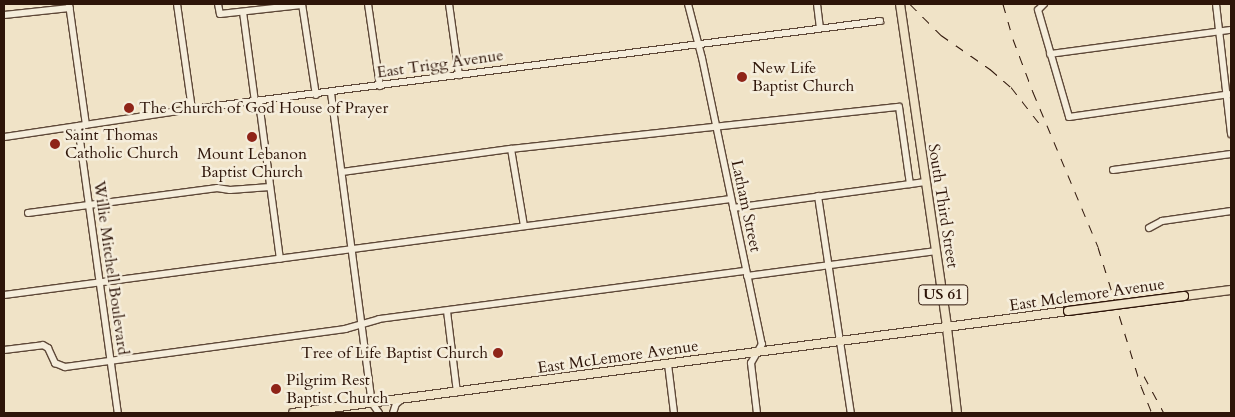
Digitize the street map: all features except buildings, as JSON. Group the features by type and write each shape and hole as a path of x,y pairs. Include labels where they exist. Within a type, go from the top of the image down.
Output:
{"main road":[{"name":"South Third Street","path":"900,4 924,180 948,328 957,413"},
{"name":"East Mclemore Avenue","path":"948,328 1231,290"},
{"name":"East McLemore Avenue","path":"293,413 948,328"}],"street":[{"path":"177,4 192,110"},
{"path":"218,4 220,14 302,4 316,95"},
{"path":"368,4 380,86"},
{"path":"449,4 459,75"},
{"name":"Latham Street","path":"688,4 762,344 751,363 757,413"},
{"path":"817,4 820,28"},
{"path":"1044,4 1038,10 1069,116 1229,95"},
{"path":"1216,4 1229,95 1231,134"},
{"path":"4,16 70,6 86,125"},
{"path":"242,12 280,259"},
{"name":"East Trigg Avenue","path":"4,137 192,110 880,21"},
{"path":"1050,54 1231,30"},
{"path":"331,92 372,403 379,413"},
{"path":"342,172 511,149 899,107 910,184"},
{"name":"Willie Mitchell Boulevard","path":"78,126 118,413"},
{"path":"511,149 524,226"},
{"path":"1113,170 1231,154"},
{"path":"733,208 910,184 924,180"},
{"path":"28,213 217,188 230,190 270,187"},
{"path":"818,196 851,413"},
{"path":"4,294 731,199"},
{"path":"1148,228 1162,221 1231,212"},
{"path":"4,350 46,346 55,363 62,367 110,359 345,329 379,319 936,251"},
{"path":"447,311 457,392"},
{"path":"668,364 674,413"},
{"path":"392,413 402,399"}],"railway":[{"path":"910,4 941,35 990,69 1011,87 1042,127"},
{"path":"1003,4 1013,39 1033,92 1098,247 1141,386 1152,413"},
{"path":"1144,376 1164,413"}],"place":[{"name":"New Life Baptist Church","path":"742,77"},
{"name":"The Church of God House of Prayer","path":"129,108"},
{"name":"Mount Lebanon Baptist Church","path":"252,137"},
{"name":"Saint Thomas Catholic Church","path":"55,144"},
{"name":"Tree of Life Baptist Church","path":"498,353"},
{"name":"Pilgrim Rest Baptist Church","path":"276,389"}]}
